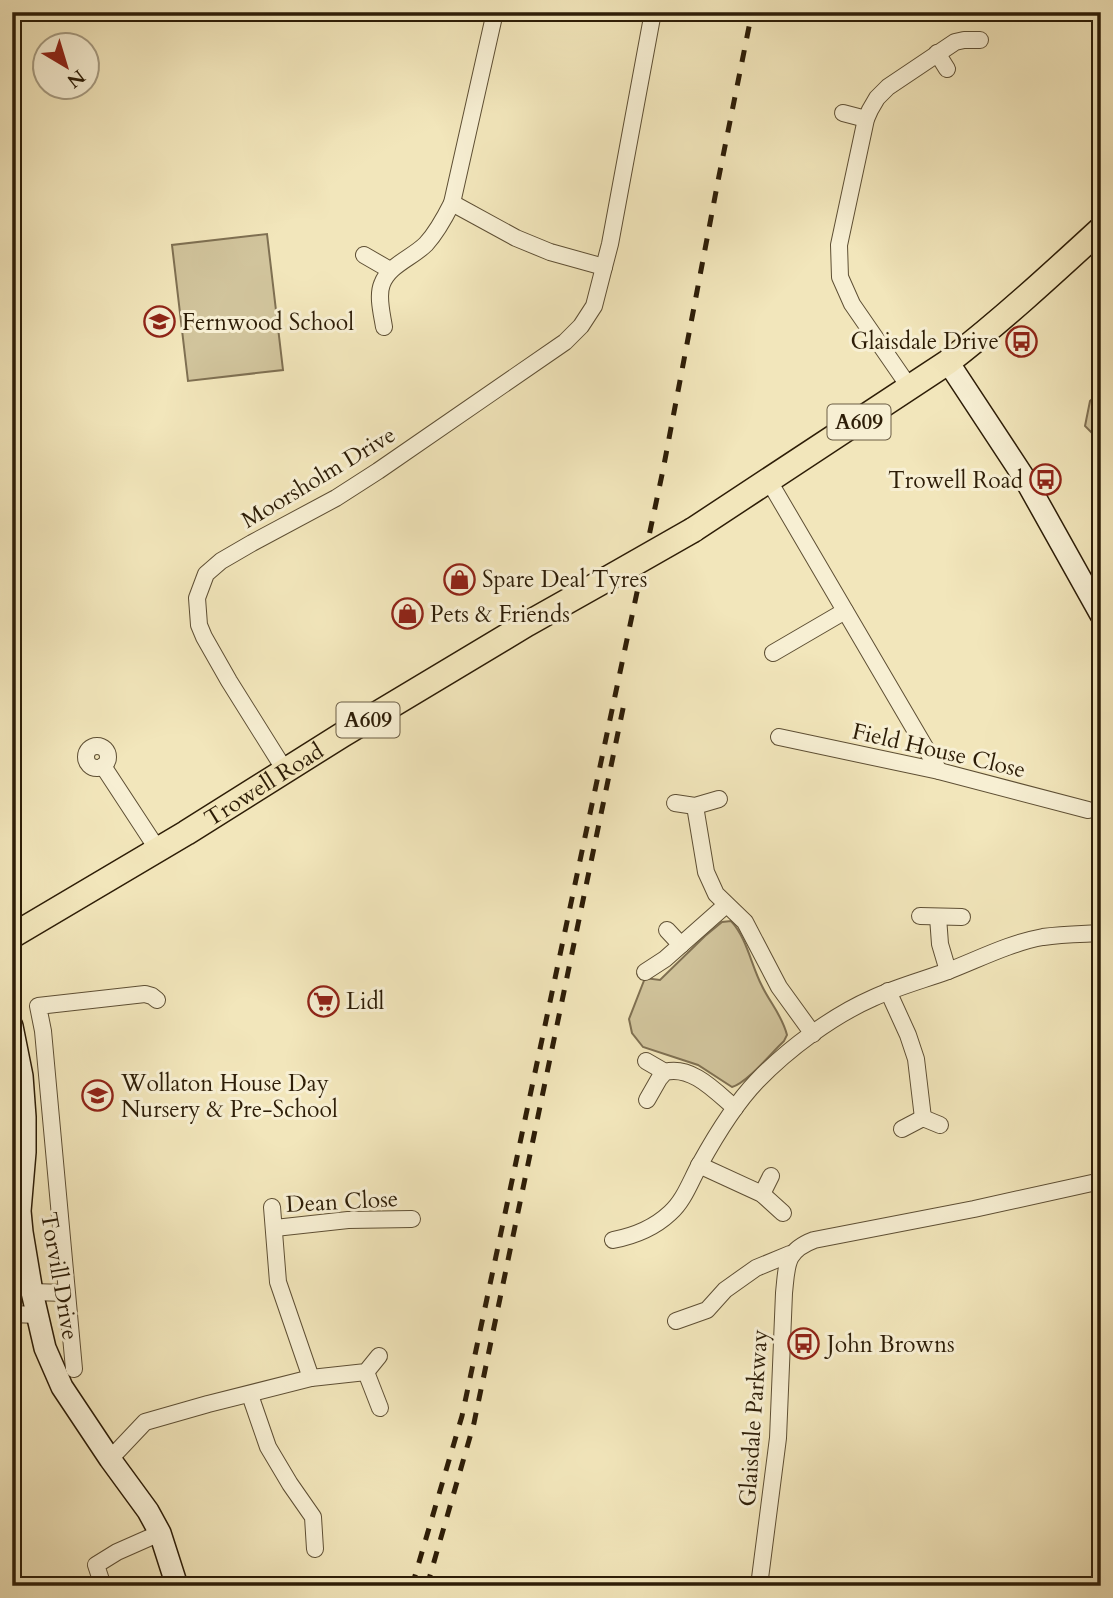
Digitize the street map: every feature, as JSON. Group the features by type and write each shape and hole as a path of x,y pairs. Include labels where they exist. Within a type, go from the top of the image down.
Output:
{"main road":[{"name":"Trowell Road","path":"12,936 516,631 693,530 769,481 948,362 1030,294 1101,229"}],"street":[{"path":"384,327 380,291 382,281 390,270 426,243 439,227 452,202 495,12"},
{"name":"Moorsholm Drive","path":"286,772 229,681 199,625 197,598 206,575 221,561 252,542 336,498 379,471 565,342 581,326 594,306 610,244 653,12"},
{"path":"910,388 852,304 840,277 839,245 866,118 877,98 888,87 955,42 980,40"},
{"path":"937,53 947,69"},
{"path":"843,113 866,118"},
{"path":"452,202 516,238 550,252 604,267"},
{"path":"364,255 390,270"},
{"path":"948,362 1025,479 1101,615"},
{"path":"769,481 939,771"},
{"path":"773,653 845,611"},
{"name":"Field House Close","path":"779,737 939,771 1088,810"},
{"path":"103,765 158,850"},
{"path":"675,803 695,806 719,799"},
{"path":"695,806 706,872 716,894 745,922 779,987 813,1034"},
{"path":"645,972 665,959 726,905"},
{"path":"920,916 962,917"},
{"path":"938,918 940,944 948,971"},
{"path":"667,930 681,945"},
{"path":"613,1240 648,1230 670,1213 680,1201 713,1141 756,1082 813,1034 888,991 1008,947 1042,937 1101,933"},
{"path":"888,991 916,1059 923,1118"},
{"path":"74,1369 45,1051 38,1006 155,994"},
{"name":"Torvill Drive","path":"12,1027 22,1076 25,1117 19,1151 16,1210 45,1348 62,1387 148,1511 160,1533 177,1586"},
{"path":"18,1054 45,1051"},
{"path":"646,1061 665,1072"},
{"path":"647,1100 665,1072 680,1070 691,1074 736,1108"},
{"path":"923,1118 940,1125"},
{"path":"902,1129 923,1118"},
{"path":"699,1165 762,1194 783,1213"},
{"path":"762,1194 771,1176"},
{"path":"676,1321 707,1310 725,1290 756,1268 790,1254 802,1244 814,1240 1101,1181"},
{"name":"Dean Close","path":"272,1207 278,1282 312,1378"},
{"name":"Dean Close","path":"275,1228 348,1220 412,1219"},
{"name":"Glaisdale Parkway","path":"759,1586 778,1438 784,1293 790,1254"},
{"path":"32,1292 66,1293"},
{"path":"12,1314 37,1315"},
{"path":"110,1459 145,1422 312,1378 366,1371 379,1356"},
{"path":"366,1371 380,1408"},
{"path":"250,1395 268,1447 313,1517 315,1549"},
{"path":"103,1586 96,1565 117,1552 160,1533"}],"shaded area":[{"path":"267,234 283,370 188,381 172,245"},
{"path":"1101,391 1101,442 1085,426 1090,401"},
{"path":"731,921 741,935 758,978 787,1035 752,1074 732,1087 698,1065 643,1047 632,1033 629,1019 645,978 660,980 705,936 722,922"}],"railway":[{"path":"412,1586 462,1416 663,470 752,12"},
{"path":"427,1586 474,1423 625,699"}],"place":[{"name":"Fernwood School","path":"159,322"},
{"name":"Glaisdale Drive","path":"1022,341"},
{"name":"Trowell Road","path":"1046,480"},
{"name":"Spare Deal Tyres","path":"459,579"},
{"name":"Pets & Friends","path":"407,614"},
{"name":"Lidl","path":"323,1001"},
{"name":"Wollaton House Day Nursery & Pre-School","path":"98,1096"},
{"name":"John Browns","path":"804,1344"}]}
